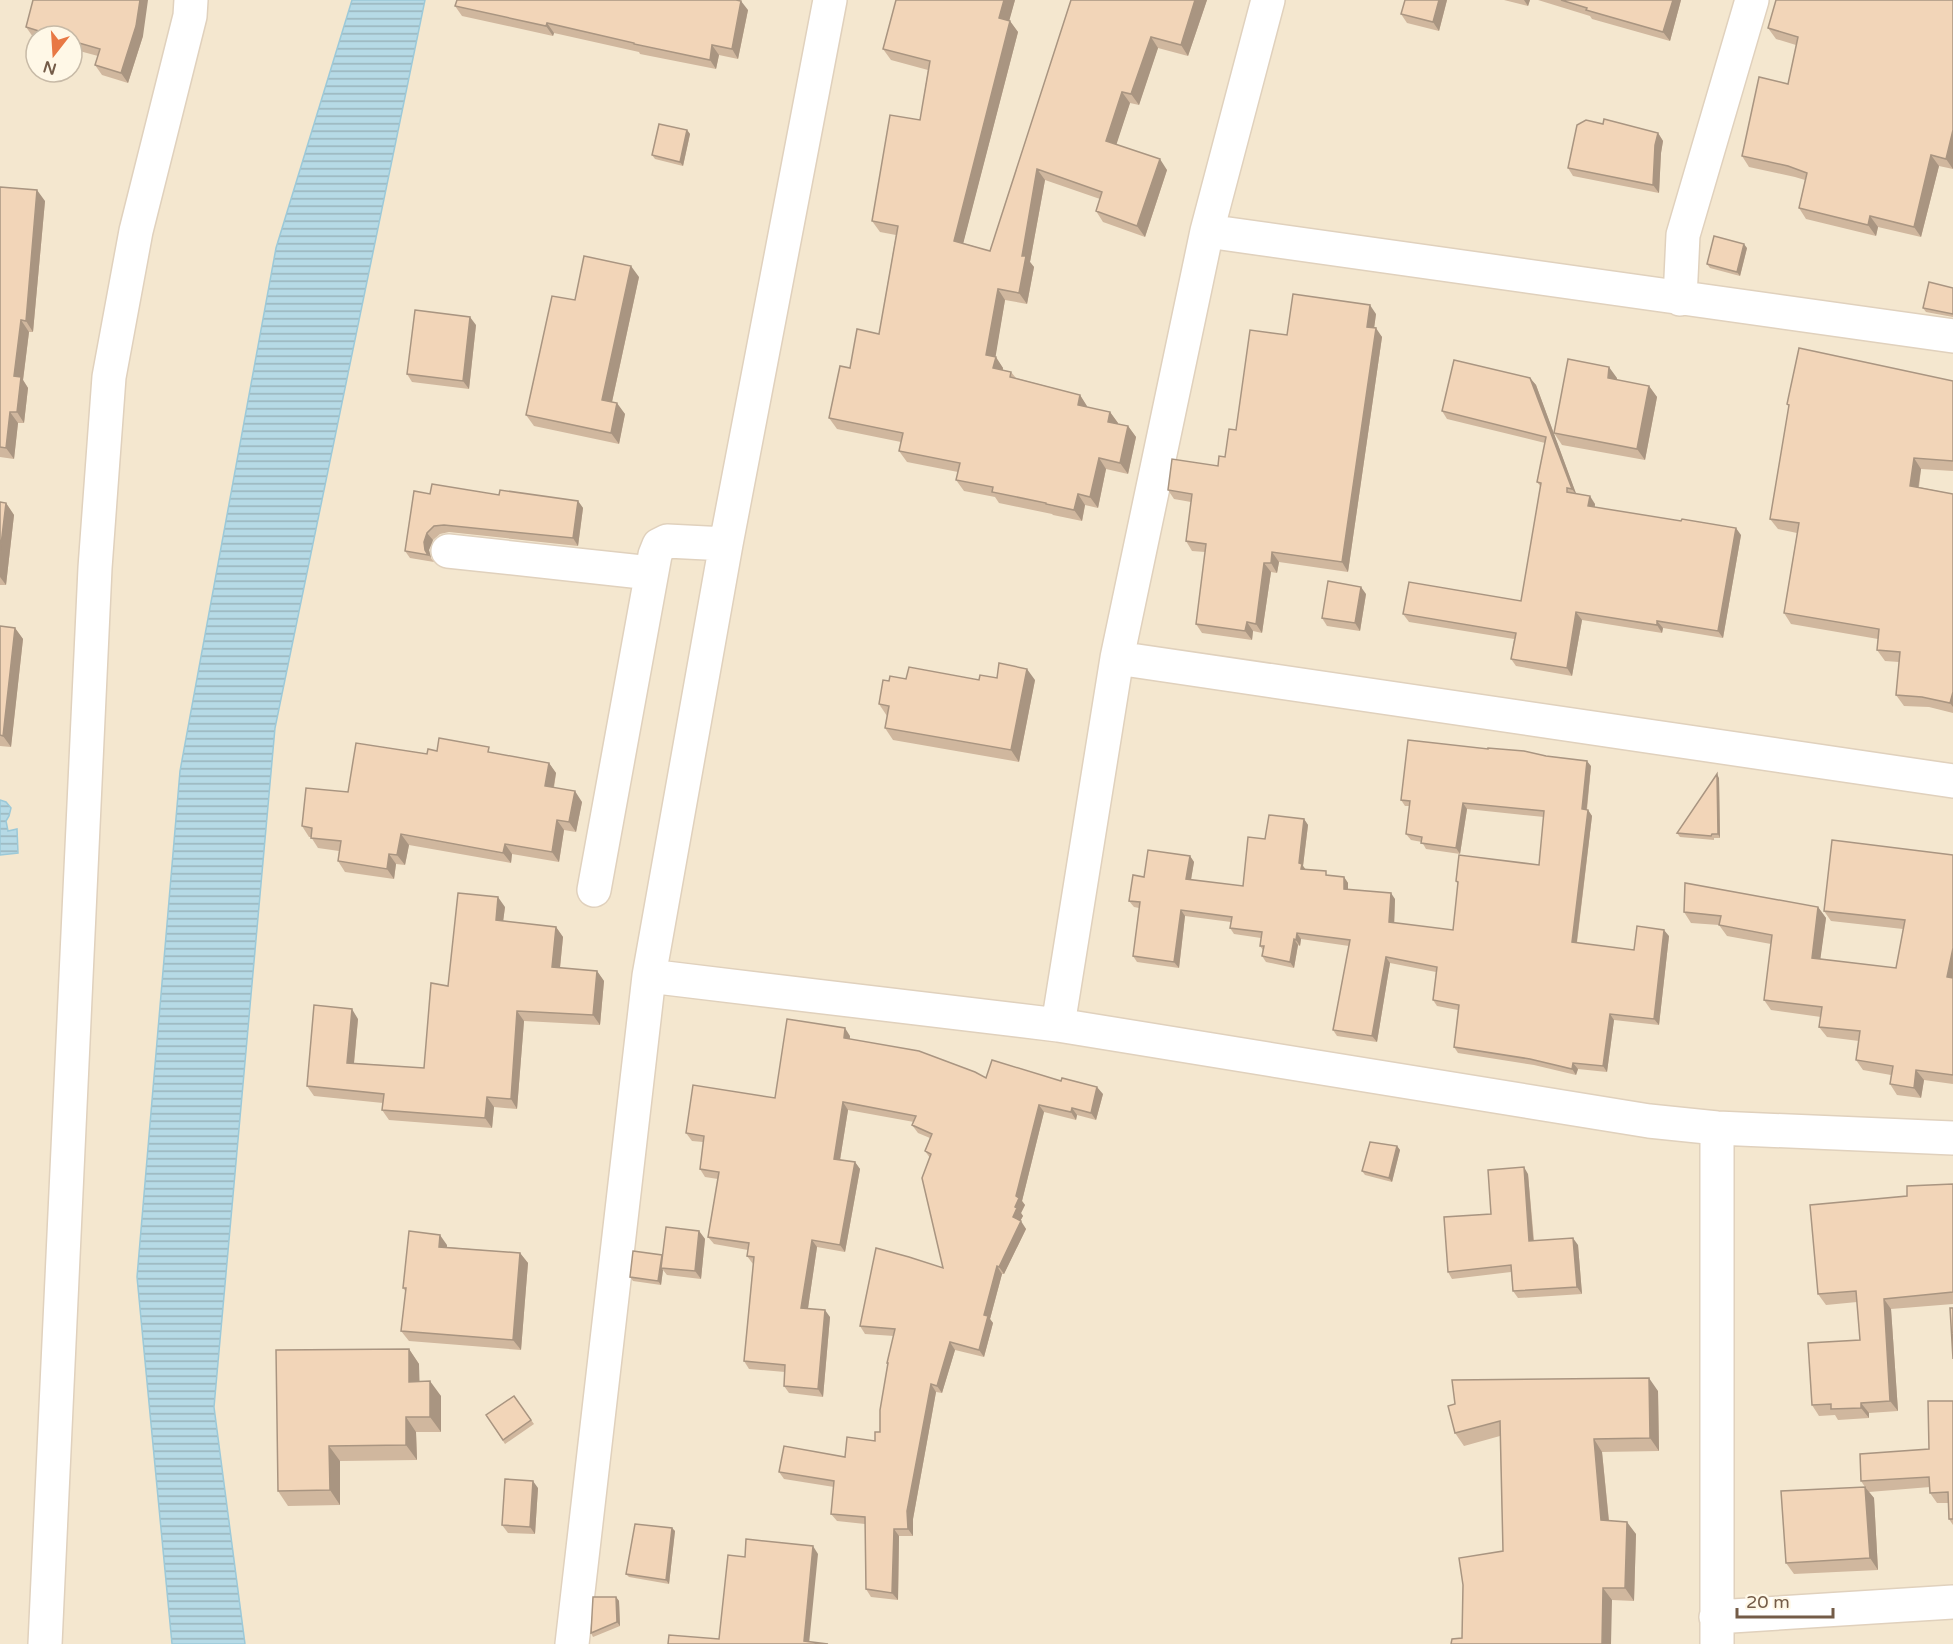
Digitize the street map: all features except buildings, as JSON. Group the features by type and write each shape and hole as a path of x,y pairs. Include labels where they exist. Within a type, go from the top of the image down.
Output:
{"street":[{"path":"45,1644 95,568 109,377 136,231 190,16 191,0"},
{"path":"572,1644 649,976 726,544 830,0"},
{"path":"1058,1025 1117,658 1207,231 1268,0"},
{"path":"1680,298 1683,235 1752,0"},
{"path":"1207,231 1953,336"},
{"path":"594,890 655,555 659,545 667,541 726,544"},
{"path":"448,551 651,573"},
{"path":"1117,658 1953,781"},
{"path":"649,976 1058,1025 1637,1119 1717,1128 1953,1138"},
{"path":"1717,1128 1716,1631 1953,1602"}],"shaded area":[{"path":"0,0 352,0 276,248 180,771 137,1277 172,1644 0,1644"},
{"path":"425,0 1953,0 1953,1644 245,1644 214,1407 275,728"}],"water":[{"path":"352,0 425,0 275,728 214,1407 245,1644 172,1644 137,1277 180,771 276,248"},
{"path":"0,800 6,802 11,808 6,821 8,831 17,829 18,853 0,855"}]}
